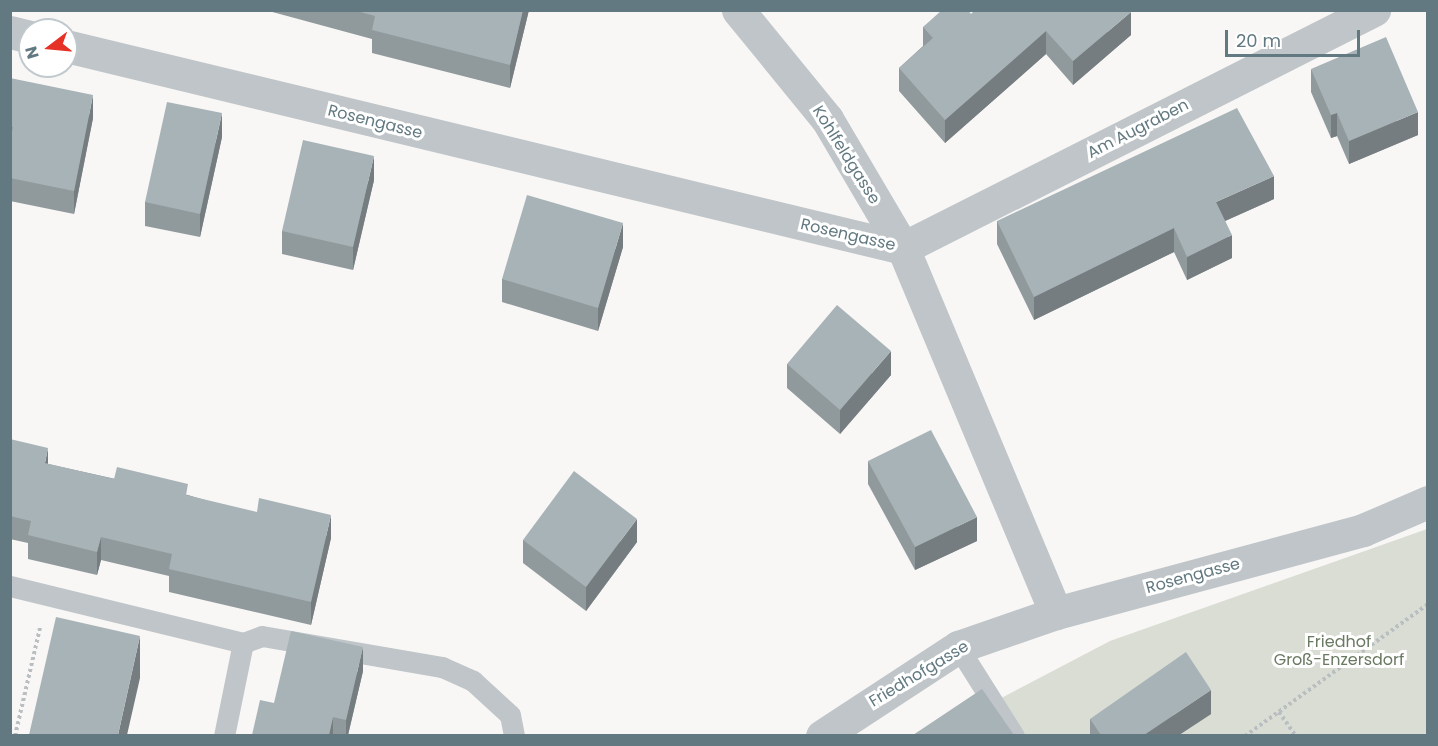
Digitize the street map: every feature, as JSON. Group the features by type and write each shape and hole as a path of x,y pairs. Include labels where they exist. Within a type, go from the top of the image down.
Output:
{"street":[{"name":"Kohlfeldgasse","path":"738,10 827,120 903,248"},
{"name":"Am Augraben","path":"903,248 1374,10"},
{"name":"Rosengasse","path":"78,49 903,248 1056,613 1363,530 1428,502"},
{"name":"Friedhofgasse","path":"822,735 958,647 1056,613"}],"lane":[{"path":"10,586 243,643 262,636 442,667 473,681 510,715 514,735"},
{"path":"224,735 243,643"},
{"path":"958,647 1014,735"}],"path":[{"path":"15,735 48,595"},
{"path":"1245,735 1428,604"},
{"path":"1279,712 1296,735"}],"green space":[{"name":"Friedhof Groß-Enzersdorf","path":"1427,529 1427,735 929,736 1110,641"}],"building":[{"path":"353,10 523,10 510,65 372,30 375,16"},
{"path":"942,10 968,10 971,14 975,10 1130,10 1131,12 1073,61 1046,31 945,120 899,68 933,38 923,27"},
{"path":"1386,37 1418,112 1349,141 1337,113 1331,115 1311,69"},
{"path":"10,78 93,95 74,191 10,178 10,139 13,127 10,127"},
{"path":"167,102 222,113 200,214 145,202"},
{"path":"1237,108 1274,176 1216,202 1232,235 1187,257 1174,228 1034,297 997,221"},
{"path":"303,140 374,156 353,247 282,231"},
{"path":"527,195 623,223 598,308 502,279"},
{"path":"837,305 891,351 840,410 787,364"},
{"path":"931,430 977,517 915,547 868,461"},
{"path":"10,439 48,448 45,463 114,479 117,467 188,484 186,495 257,512 259,498 331,515 311,602 169,569 172,554 101,537 97,552 28,535 31,521 10,516"},
{"path":"574,471 637,519 586,587 523,540"},
{"path":"56,617 140,636 118,735 29,735"},
{"path":"291,631 363,647 346,720 333,717 329,735 252,735 260,700 274,703"},
{"path":"1186,652 1211,690 1144,735 1101,735 1090,719"},
{"path":"982,689 1014,735 913,735"}]}
